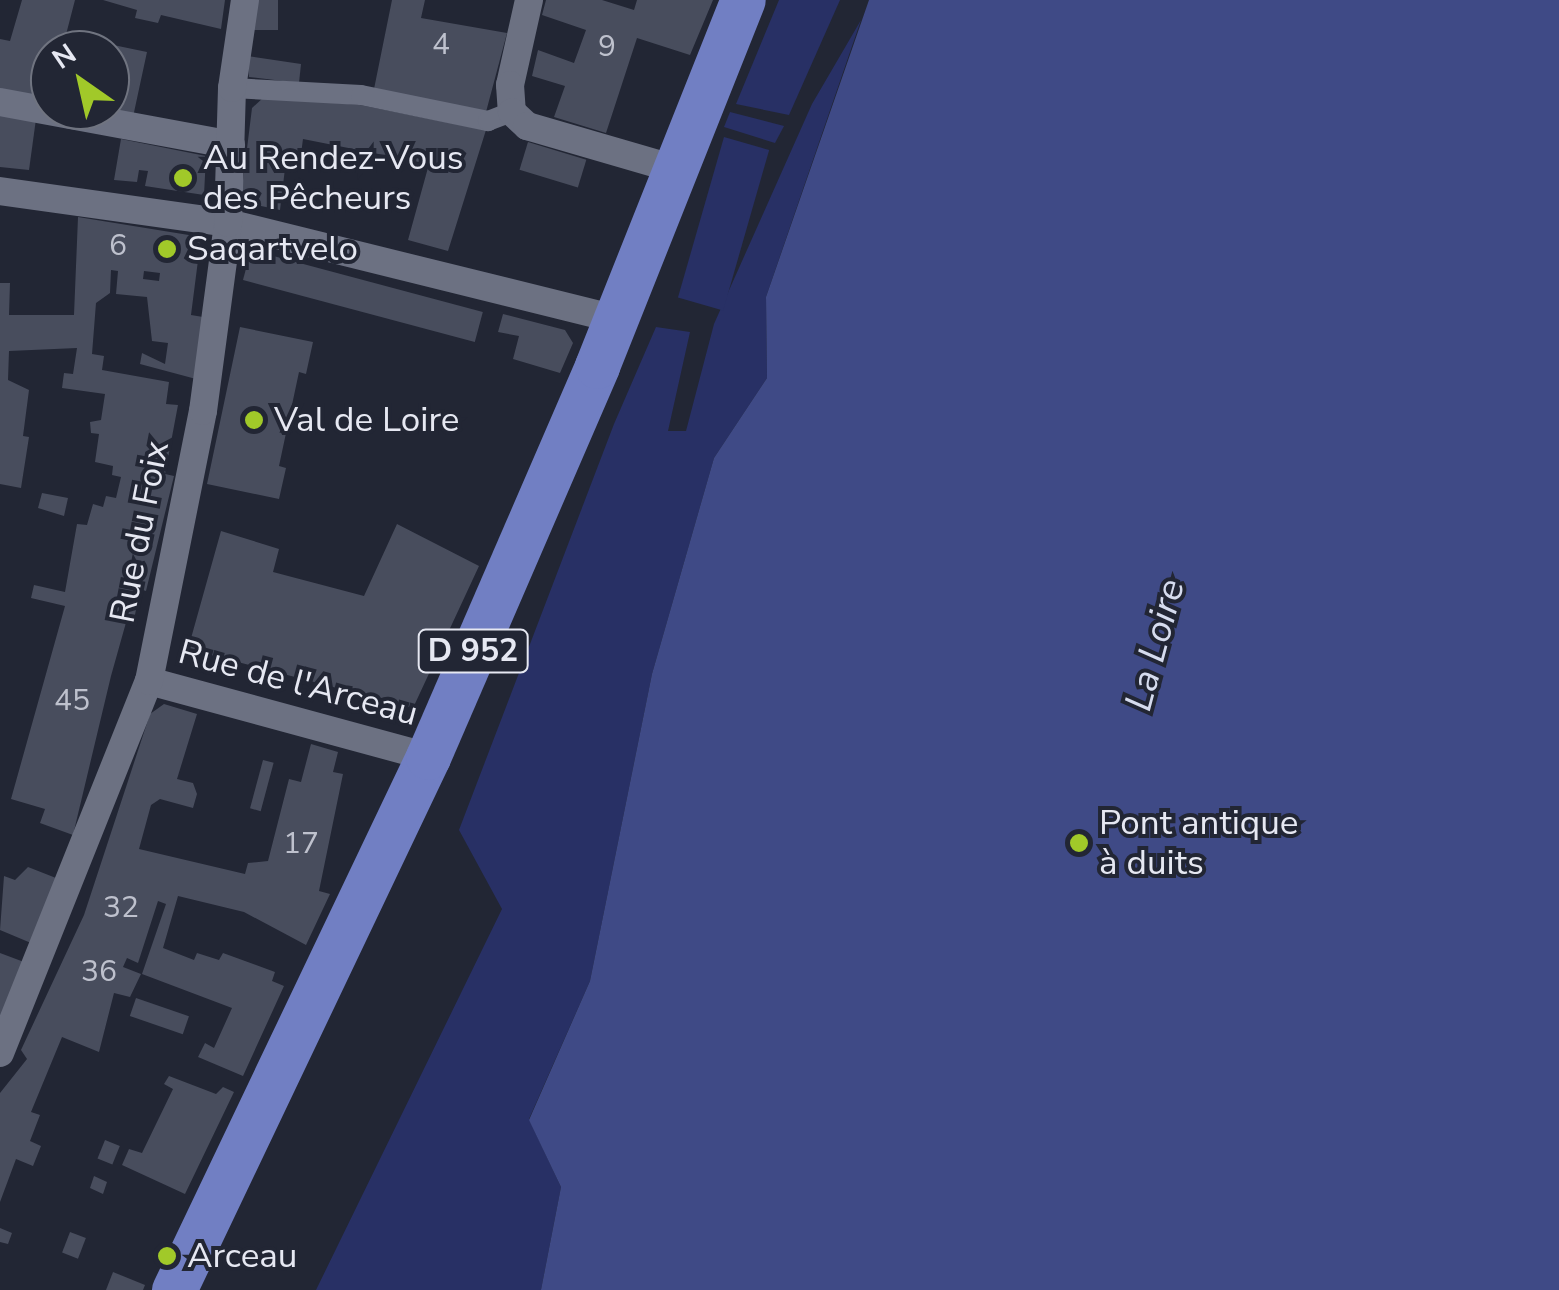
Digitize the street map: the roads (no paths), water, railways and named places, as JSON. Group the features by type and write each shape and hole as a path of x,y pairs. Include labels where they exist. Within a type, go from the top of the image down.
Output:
{"main road":[{"name":"D 952","path":"174,1290 428,757 615,319 743,0"}],"street":[{"name":"Rue du Foix","path":"0,1053 148,680 204,410 228,223 232,88 245,0"},
{"path":"529,0 510,84 512,112 527,126 675,169"},
{"path":"232,88 361,95 488,120 512,112"},
{"path":"0,102 230,145"},
{"path":"0,190 228,223 615,319"},
{"name":"Rue de l'Arceau","path":"148,680 428,757"}],"water":[{"name":"La Loire","path":"869,0 1559,0 1559,1290 541,1290 561,1187 529,1120 590,981 652,674 714,458 767,378 766,297"}],"place":[{"name":"Au Rendez-Vous des Pêcheurs","path":"183,178"},
{"name":"Saqartvelo","path":"167,249"},
{"name":"Val de Loire","path":"254,420"},
{"name":"Pont antique à duits","path":"1079,843"},
{"name":"Arceau","path":"167,1256"}]}
